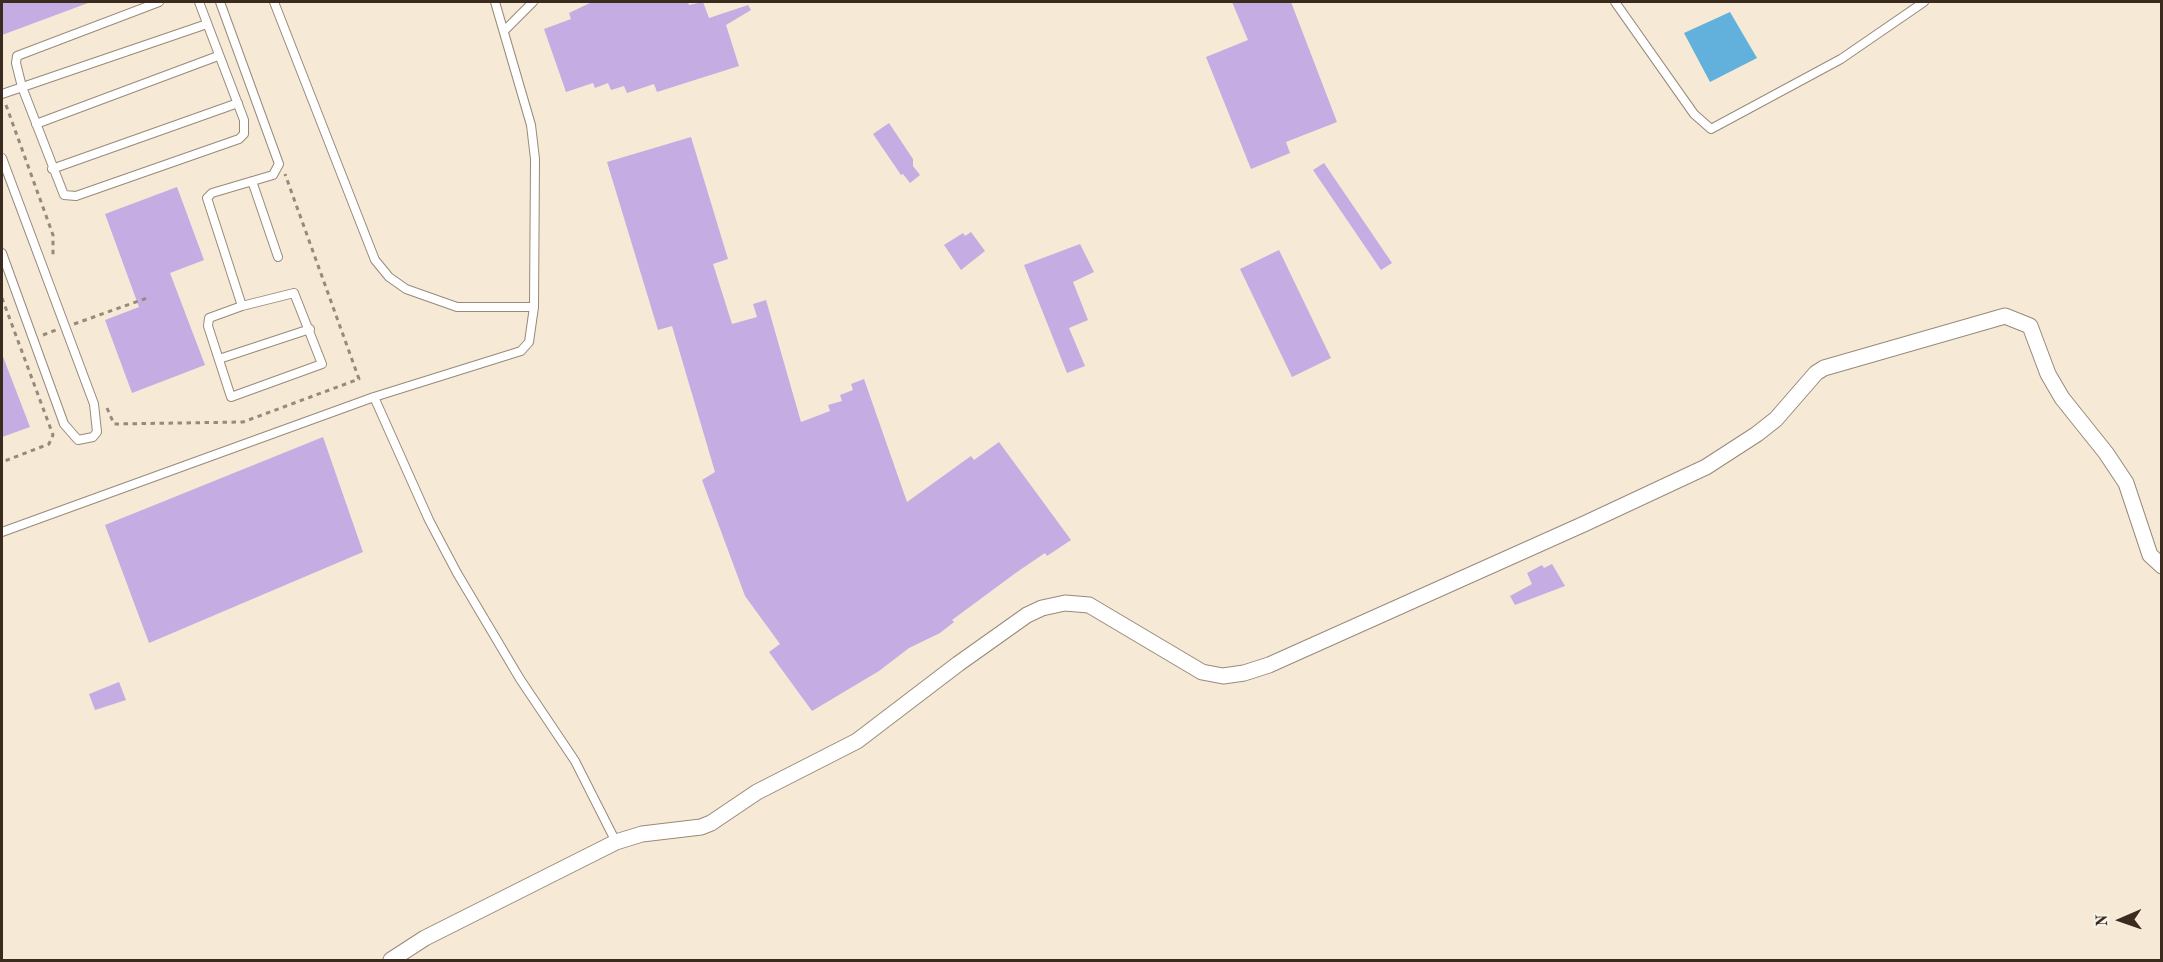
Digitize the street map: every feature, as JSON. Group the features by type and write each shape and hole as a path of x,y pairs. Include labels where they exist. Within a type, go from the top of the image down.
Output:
{"street":[{"path":"391,960 425,938 616,842 642,834 701,827 711,823 757,792 857,741 967,658 1027,615 1042,608 1065,603 1089,604 1202,672 1223,676 1244,673 1562,534 1706,467 1758,434 1776,419 1816,373 1824,368 2005,316 2030,326 2048,374 2062,398 2106,453 2126,483 2150,555 2162,566"}],"lane":[{"path":"159,2 18,53 16,63 22,87 64,195 76,196 239,139 246,130 199,2"},
{"path":"220,2 279,164 273,175 212,193 207,198 242,306"},
{"path":"274,2 375,260 389,277 406,289 457,307 534,307"},
{"path":"2,532 374,397 521,351 529,342 534,307 535,159 531,125 495,2"},
{"path":"505,30 533,2"},
{"path":"1615,2 1694,114 1711,129 1841,59 1924,2"},
{"path":"2,93 207,24"},
{"path":"36,124 218,56"},
{"path":"52,169 238,103"},
{"path":"2,158 63,328 94,404 97,432 84,441 71,434 64,424 2,253"},
{"path":"252,182 278,257"},
{"path":"294,293 310,328 322,364 234,398 229,395 208,326 209,318 242,306 294,293"},
{"path":"219,359 310,328"},
{"path":"374,397 452,565 520,679 575,761 616,842"}],"path":[{"path":"2,93 53,234 54,263"},
{"path":"106,404 114,424 243,422 359,379 283,168"},
{"path":"18,343 150,297"},
{"path":"2,298 53,435 49,444 2,462"},
{"path":"70,314 78,334"}],"water":[{"path":"1730,12 1757,58 1710,82 1684,33"}],"building":[{"path":"2,2 87,2 88,3 2,35"},
{"path":"592,2 688,2 689,5 703,2 709,18 748,5 751,10 726,25 739,66 657,92 654,84 627,93 624,86 611,90 608,83 595,88 593,83 566,92 544,29 571,19 569,13"},
{"path":"1232,2 1291,2 1337,122 1286,142 1290,153 1251,169 1206,57 1248,40"},
{"path":"889,123 913,159 913,166 920,175 910,183 903,174 901,175 873,134"},
{"path":"691,137 728,259 713,264 732,324 757,317 753,304 766,300 801,422 830,411 828,405 842,401 840,395 853,390 851,384 864,379 907,502 971,456 974,460 999,442 1071,540 1047,556 1045,553 1017,572 952,620 954,622 940,633 909,648 879,671 812,711 769,652 780,644 745,596 702,480 715,472 672,326 658,330 607,162"},
{"path":"1324,163 1392,263 1381,270 1313,170"},
{"path":"177,187 204,260 170,273 205,365 132,393 105,320 139,307 105,214"},
{"path":"971,232 985,251 961,270 944,245 963,233 965,236"},
{"path":"1080,244 1094,272 1073,282 1088,320 1069,328 1085,366 1067,373 1024,265"},
{"path":"1279,250 1331,358 1292,377 1240,269"},
{"path":"2,354 30,427 2,437"},
{"path":"323,437 363,552 149,643 105,525"},
{"path":"1552,564 1565,586 1515,605 1510,596 1532,584 1527,573 1542,565 1544,568"},
{"path":"119,682 126,700 95,710 89,694"}]}
